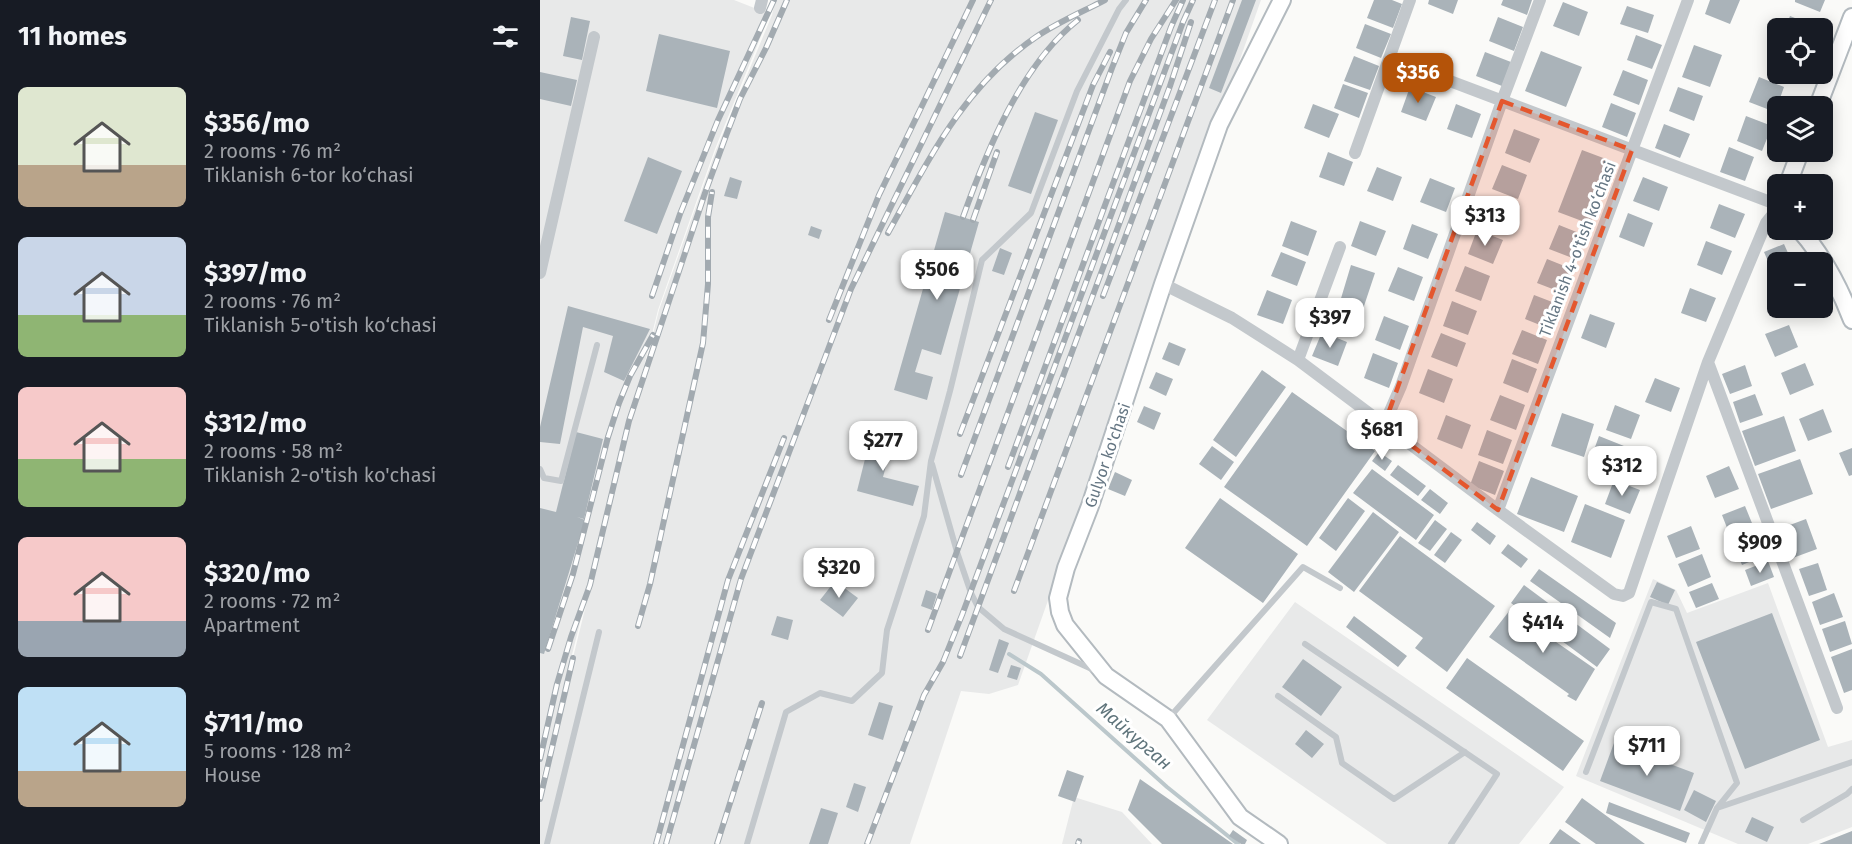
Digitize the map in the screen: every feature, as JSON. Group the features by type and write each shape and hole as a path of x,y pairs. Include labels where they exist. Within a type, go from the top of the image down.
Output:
{"street":[{"name":"Gulyor ko'chasi","path":"1279,844 1240,818 1168,719 1106,676 1065,625 1058,598 1066,568 1090,506 1163,284 1219,125 1282,0"},
{"path":"1355,153 1410,0"},
{"path":"1384,425 1401,386 1540,0"},
{"name":"Tiklanish 4-o'tish ko‘chasi","path":"1497,510 1688,0"},
{"path":"1822,96 1852,17"},
{"path":"540,273 542,251 594,38"},
{"path":"1389,58 1767,202"},
{"path":"1163,284 1232,318 1298,360 1497,510 1614,594 1623,596 1629,593 1708,363 1767,222"},
{"path":"1808,240 1828,266 1841,290 1852,320"},
{"path":"1298,360 1340,247"},
{"path":"1708,363 1837,708"}],"lane":[{"path":"747,844 786,712 820,693 852,701 882,674 887,630 924,516 931,460 982,260 1031,213 1077,91 1119,9 1126,0"},
{"path":"540,469 544,478 561,482 597,345"},
{"path":"931,460 957,552 978,607 1004,629 1106,676"},
{"path":"1168,719 1303,567 1340,588"},
{"path":"1586,772 1651,602 1676,609 1737,783 1717,808 1701,844"},
{"path":"547,844 599,632"},
{"path":"1305,644 1497,774 1451,844"},
{"path":"1278,696 1336,737 1342,763 1394,799 1465,752"},
{"path":"1717,808 1852,762"},
{"path":"1803,820 1852,789"}],"highlighted area":[{"path":"1502,101 1632,150 1498,510 1384,425"}],"shaded area":[{"path":"540,0 734,0 770,14 715,149 658,310 540,783"},
{"path":"775,0 1261,0 1018,685 989,694 961,691 910,844 540,844 540,791 659,310 716,150 772,15"},
{"path":"1653,579 1676,590 1687,613 1768,583 1828,747 1852,740 1852,827 1808,844 1738,844 1576,776"},
{"path":"1295,602 1564,787 1519,844 1387,844 1207,720"},
{"path":"1074,797 1122,812 1152,844 1062,844"}],"building":[{"path":"1242,0 1256,0 1221,93 1209,88"},
{"path":"1374,0 1392,0 1402,4 1393,28 1367,18"},
{"path":"1429,0 1458,0 1453,14 1428,4"},
{"path":"1503,0 1532,0 1527,15 1501,5"},
{"path":"1710,0 1740,0 1730,24 1705,14"},
{"path":"1795,0 1825,0 1820,12 1795,2"},
{"path":"1563,2 1588,12 1579,36 1553,26"},
{"path":"1627,6 1654,15 1648,33 1620,24"},
{"path":"571,17 590,21 582,60 563,56"},
{"path":"1498,17 1523,27 1514,51 1489,41"},
{"path":"1365,24 1391,34 1381,58 1356,48"},
{"path":"659,34 730,51 717,108 646,91"},
{"path":"1636,35 1662,45 1652,69 1627,60"},
{"path":"1694,45 1722,55 1710,87 1682,77"},
{"path":"1541,51 1582,67 1566,107 1525,91"},
{"path":"1485,52 1511,62 1502,86 1476,76"},
{"path":"1354,56 1379,66 1370,90 1344,81"},
{"path":"1623,70 1648,80 1639,105 1613,95"},
{"path":"540,72 577,80 571,106 540,99"},
{"path":"1759,77 1767,80 1767,84 1784,87 1781,96 1767,96 1767,109 1749,102"},
{"path":"1343,84 1368,93 1359,118 1334,108"},
{"path":"1410,87 1436,97 1426,121 1401,112"},
{"path":"1678,87 1703,96 1694,121 1669,111"},
{"path":"1611,103 1636,113 1627,137 1602,127"},
{"path":"1313,104 1339,114 1329,138 1304,128"},
{"path":"1456,104 1481,114 1472,138 1447,129"},
{"path":"1035,112 1058,120 1031,194 1008,186"},
{"path":"1746,116 1767,124 1767,138 1762,151 1737,141"},
{"path":"1664,124 1690,134 1680,158 1655,148"},
{"path":"1514,129 1540,139 1530,163 1505,153"},
{"path":"1729,147 1754,157 1745,181 1720,172"},
{"path":"1582,150 1614,162 1590,224 1558,212"},
{"path":"1328,152 1353,162 1344,186 1319,177"},
{"path":"648,157 682,171 657,234 624,221"},
{"path":"1502,165 1527,175 1518,199 1492,189"},
{"path":"1377,167 1402,177 1393,201 1367,191"},
{"path":"730,177 742,181 737,199 724,196"},
{"path":"1643,177 1668,187 1659,211 1633,201"},
{"path":"1430,178 1455,188 1446,212 1420,202"},
{"path":"1489,200 1515,210 1505,234 1480,224"},
{"path":"1719,204 1745,214 1735,238 1710,228"},
{"path":"945,212 979,222 941,355 922,349 915,372 933,377 927,400 894,390"},
{"path":"1628,213 1653,223 1644,247 1619,237"},
{"path":"1291,221 1317,231 1308,256 1282,246"},
{"path":"1360,221 1386,231 1376,256 1351,246"},
{"path":"1412,224 1438,234 1428,259 1403,249"},
{"path":"1559,225 1584,235 1575,259 1549,249"},
{"path":"811,226 822,230 819,239 808,235"},
{"path":"1477,230 1503,240 1493,264 1468,254"},
{"path":"1706,241 1732,251 1722,275 1697,265"},
{"path":"1784,244 1788,252 1767,252 1767,259 1764,252"},
{"path":"1000,248 1012,253 1004,275 992,271"},
{"path":"1281,252 1306,262 1297,286 1271,276"},
{"path":"1547,259 1572,269 1563,293 1537,283"},
{"path":"1351,265 1375,273 1362,312 1339,305"},
{"path":"1465,266 1490,276 1481,301 1455,291"},
{"path":"1398,267 1423,277 1414,301 1388,291"},
{"path":"1690,288 1716,298 1706,322 1681,313"},
{"path":"1267,290 1292,300 1283,324 1257,315"},
{"path":"1534,295 1560,305 1550,329 1525,319"},
{"path":"1452,301 1477,311 1468,335 1443,326"},
{"path":"568,306 650,329 624,381 604,372 613,336 583,327 560,444 540,442 540,427"},
{"path":"1590,314 1615,323 1606,348 1581,338"},
{"path":"1384,316 1409,326 1400,350 1375,340"},
{"path":"1789,325 1798,347 1775,357 1765,334"},
{"path":"1522,330 1547,340 1538,364 1512,354"},
{"path":"1322,332 1347,342 1338,366 1312,356"},
{"path":"1441,333 1466,343 1457,367 1431,357"},
{"path":"1169,342 1186,349 1179,366 1162,359"},
{"path":"1373,353 1398,363 1389,388 1364,378"},
{"path":"1512,359 1537,369 1528,393 1503,383"},
{"path":"1805,363 1814,385 1790,395 1781,373"},
{"path":"1745,365 1752,386 1730,394 1722,374"},
{"path":"1428,369 1453,379 1444,403 1419,393"},
{"path":"1262,370 1286,387 1236,457 1213,440"},
{"path":"1156,372 1173,379 1166,396 1149,388"},
{"path":"1655,378 1680,388 1671,412 1645,402"},
{"path":"1292,392 1375,451 1307,546 1224,487"},
{"path":"1755,394 1763,415 1740,423 1733,402"},
{"path":"1500,395 1525,405 1516,430 1490,420"},
{"path":"1615,405 1640,415 1631,439 1606,430"},
{"path":"1144,406 1161,413 1154,430 1137,422"},
{"path":"1823,409 1832,432 1808,441 1799,419"},
{"path":"1562,413 1594,424 1584,457 1551,446"},
{"path":"1446,415 1471,425 1462,449 1437,439"},
{"path":"1784,416 1796,451 1755,466 1742,431"},
{"path":"873,427 895,433 883,477 919,486 913,506 857,491"},
{"path":"1487,430 1512,440 1503,464 1478,455"},
{"path":"576,432 603,439 584,519 577,517 585,520 544,654 540,653 540,508 556,512"},
{"path":"1599,436 1624,446 1615,471 1590,461"},
{"path":"1212,446 1234,462 1221,480 1199,464"},
{"path":"1852,448 1852,475 1849,476 1839,453"},
{"path":"1379,452 1392,461 1385,471 1372,461"},
{"path":"1800,459 1813,494 1771,509 1758,474"},
{"path":"1479,461 1504,471 1495,495 1470,485"},
{"path":"1398,465 1426,486 1418,496 1390,475"},
{"path":"1729,466 1739,489 1715,498 1706,476"},
{"path":"1372,469 1434,515 1416,540 1353,493"},
{"path":"1115,472 1132,480 1125,496 1108,489"},
{"path":"1531,477 1578,496 1564,532 1517,514"},
{"path":"1614,480 1640,490 1630,514 1605,504"},
{"path":"1430,489 1448,503 1440,514 1421,500"},
{"path":"1220,498 1298,554 1263,603 1185,548"},
{"path":"1348,498 1365,511 1336,551 1319,538"},
{"path":"1585,504 1625,520 1611,558 1571,542"},
{"path":"1745,506 1754,528 1731,538 1722,515"},
{"path":"1373,512 1399,532 1354,592 1328,572"},
{"path":"1806,519 1817,549 1790,559 1779,529"},
{"path":"1435,520 1447,529 1430,551 1418,543"},
{"path":"1477,522 1496,536 1490,545 1471,530"},
{"path":"1691,526 1700,549 1676,558 1667,536"},
{"path":"1451,532 1462,540 1445,563 1434,555"},
{"path":"1757,533 1766,555 1742,565 1733,543"},
{"path":"1400,536 1495,606 1447,672 1415,648 1423,638 1359,591"},
{"path":"1508,544 1528,559 1521,568 1501,553"},
{"path":"1702,554 1711,577 1688,587 1678,564"},
{"path":"1768,561 1774,577 1751,586 1745,570"},
{"path":"1818,563 1827,590 1809,596 1799,569"},
{"path":"1539,569 1616,623 1610,638 1530,581"},
{"path":"835,581 858,598 843,617 820,600"},
{"path":"1657,582 1675,590 1668,605 1650,597"},
{"path":"1712,583 1719,599 1696,608 1689,592"},
{"path":"1524,585 1610,649 1597,667 1511,603"},
{"path":"926,590 937,594 932,610 921,606"},
{"path":"1834,593 1843,617 1820,625 1812,602"},
{"path":"1510,610 1595,669 1576,701 1489,637"},
{"path":"1772,613 1820,740 1745,769 1696,642"},
{"path":"777,616 793,620 788,640 771,635"},
{"path":"1354,616 1407,656 1398,667 1346,627"},
{"path":"1845,621 1852,644 1830,652 1822,629"},
{"path":"999,639 1009,643 998,673 989,670"},
{"path":"1852,649 1852,690 1844,693 1831,657"},
{"path":"1467,658 1584,741 1563,771 1446,688"},
{"path":"1303,659 1342,687 1321,716 1282,687"},
{"path":"1011,665 1021,668 1017,680 1007,677"},
{"path":"879,702 893,706 883,740 868,735"},
{"path":"1306,730 1324,744 1312,758 1295,744"},
{"path":"1614,743 1694,773 1680,811 1600,781"},
{"path":"1067,770 1084,776 1075,802 1058,796"},
{"path":"1140,779 1233,844 1162,844 1128,810"},
{"path":"854,783 866,787 858,812 846,807"},
{"path":"1694,790 1716,801 1706,822 1684,810"},
{"path":"1582,798 1645,844 1596,844 1565,822"},
{"path":"1609,802 1690,833 1686,843 1606,813"},
{"path":"821,808 838,813 828,844 809,844"},
{"path":"1752,817 1774,827 1767,842 1745,832"},
{"path":"1560,829 1581,844 1549,844"},
{"path":"1233,830 1247,840 1245,844 1229,836"},
{"path":"1852,831 1852,844 1819,844"}],"waterway":[{"name":"Майкурган","path":"1009,654 1041,674 1167,787 1238,844"}],"railway":[{"path":"652,296 680,214 718,120 774,0"},
{"path":"540,759 557,684 590,585 629,421 727,133 740,99 787,0"},
{"path":"829,320 879,195 973,0"},
{"path":"666,844 741,579 851,289 991,0"},
{"path":"888,233 950,126 988,78 1036,37 1105,0"},
{"path":"961,475 1112,68 1126,33 1146,0"},
{"path":"928,630 1130,81 1151,39 1176,0"},
{"path":"1008,467 1183,0"},
{"path":"867,844 924,695 943,662 962,615 1193,0"},
{"path":"1103,296 1215,0"},
{"path":"1014,591 1233,0"},
{"path":"963,217 995,137 1023,84 1039,60 1078,20"},
{"path":"960,656 1170,86 1191,22"},
{"path":"960,434 1093,85 1110,52"},
{"path":"973,220 997,152"},
{"path":"638,626 650,584 703,343 708,284 708,217 712,192"},
{"path":"548,649 573,574 619,403 630,376 653,335"},
{"path":"656,844 728,580 784,438"},
{"path":"540,799 573,658"},
{"path":"717,844 762,703"}]}
